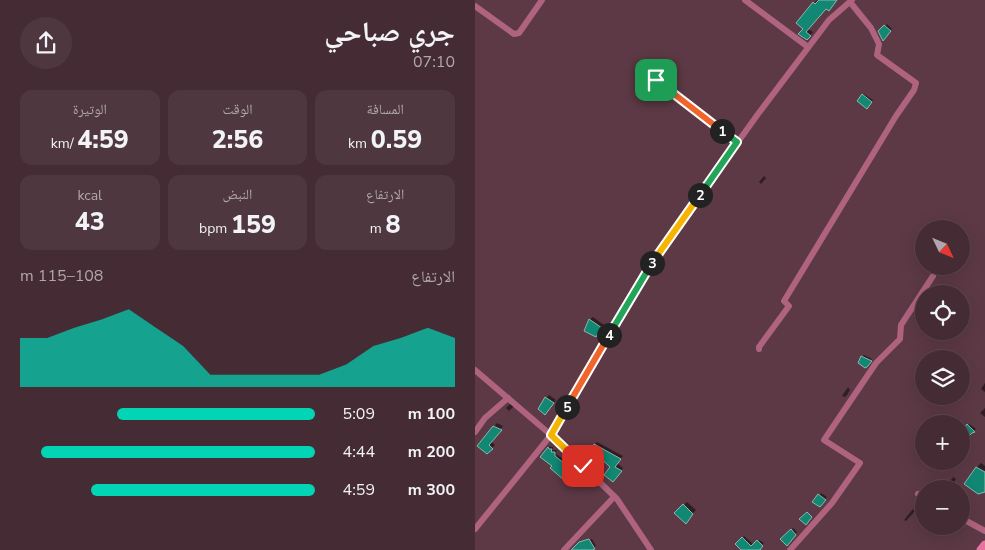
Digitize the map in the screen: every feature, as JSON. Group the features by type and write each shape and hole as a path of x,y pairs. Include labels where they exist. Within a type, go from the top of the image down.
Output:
{"main road":[{"path":"981,550 985,544"}],"street":[{"path":"475,6 516,34 519,33 542,0"},
{"path":"745,0 809,47"},
{"path":"475,529 551,435 650,266 737,142 829,20 849,1 871,28 879,44 877,55 915,83 914,90 896,116 783,301 789,306 759,348"},
{"path":"656,80 737,142"},
{"path":"790,550 832,503 860,463 824,440 876,362 900,340 901,325 933,276"},
{"path":"475,370 551,435 614,497 651,550"},
{"path":"475,432 485,418 508,398"},
{"path":"564,550 614,497"},
{"path":"970,523 985,531"}],"building":[{"path":"819,0 837,0 829,11 826,9 806,32 811,36 807,40 798,34 803,29 796,23 813,2 815,4"},
{"path":"884,25 891,31 883,41 878,31"},
{"path":"862,94 872,102 867,109 857,101"},
{"path":"589,319 602,328 596,337 584,331"},
{"path":"861,356 872,361 865,368 858,363"},
{"path":"545,397 554,403 545,415 538,409"},
{"path":"493,426 502,430 489,445 493,449 487,454 477,446"},
{"path":"970,427 975,432 970,435"},
{"path":"594,444 621,459 615,467 622,471 613,482 604,475 610,467 595,453 590,460 586,458"},
{"path":"548,447 565,464 563,470 568,476 564,480 550,468 552,466 540,457"},
{"path":"976,467 985,472 985,492 978,494 970,488 970,480 967,480"},
{"path":"818,494 826,500 820,507 812,502"},
{"path":"683,504 693,514 686,524 674,513"},
{"path":"807,512 812,517 806,525 799,519"},
{"path":"791,529 796,535 787,546 780,539"},
{"path":"742,537 751,546 757,540 763,546 760,550 741,550 735,544"},
{"path":"589,539 595,549 571,550 579,542"}],"route":[{"path":"583,466 551,435 650,266 737,142 656,80"}]}
